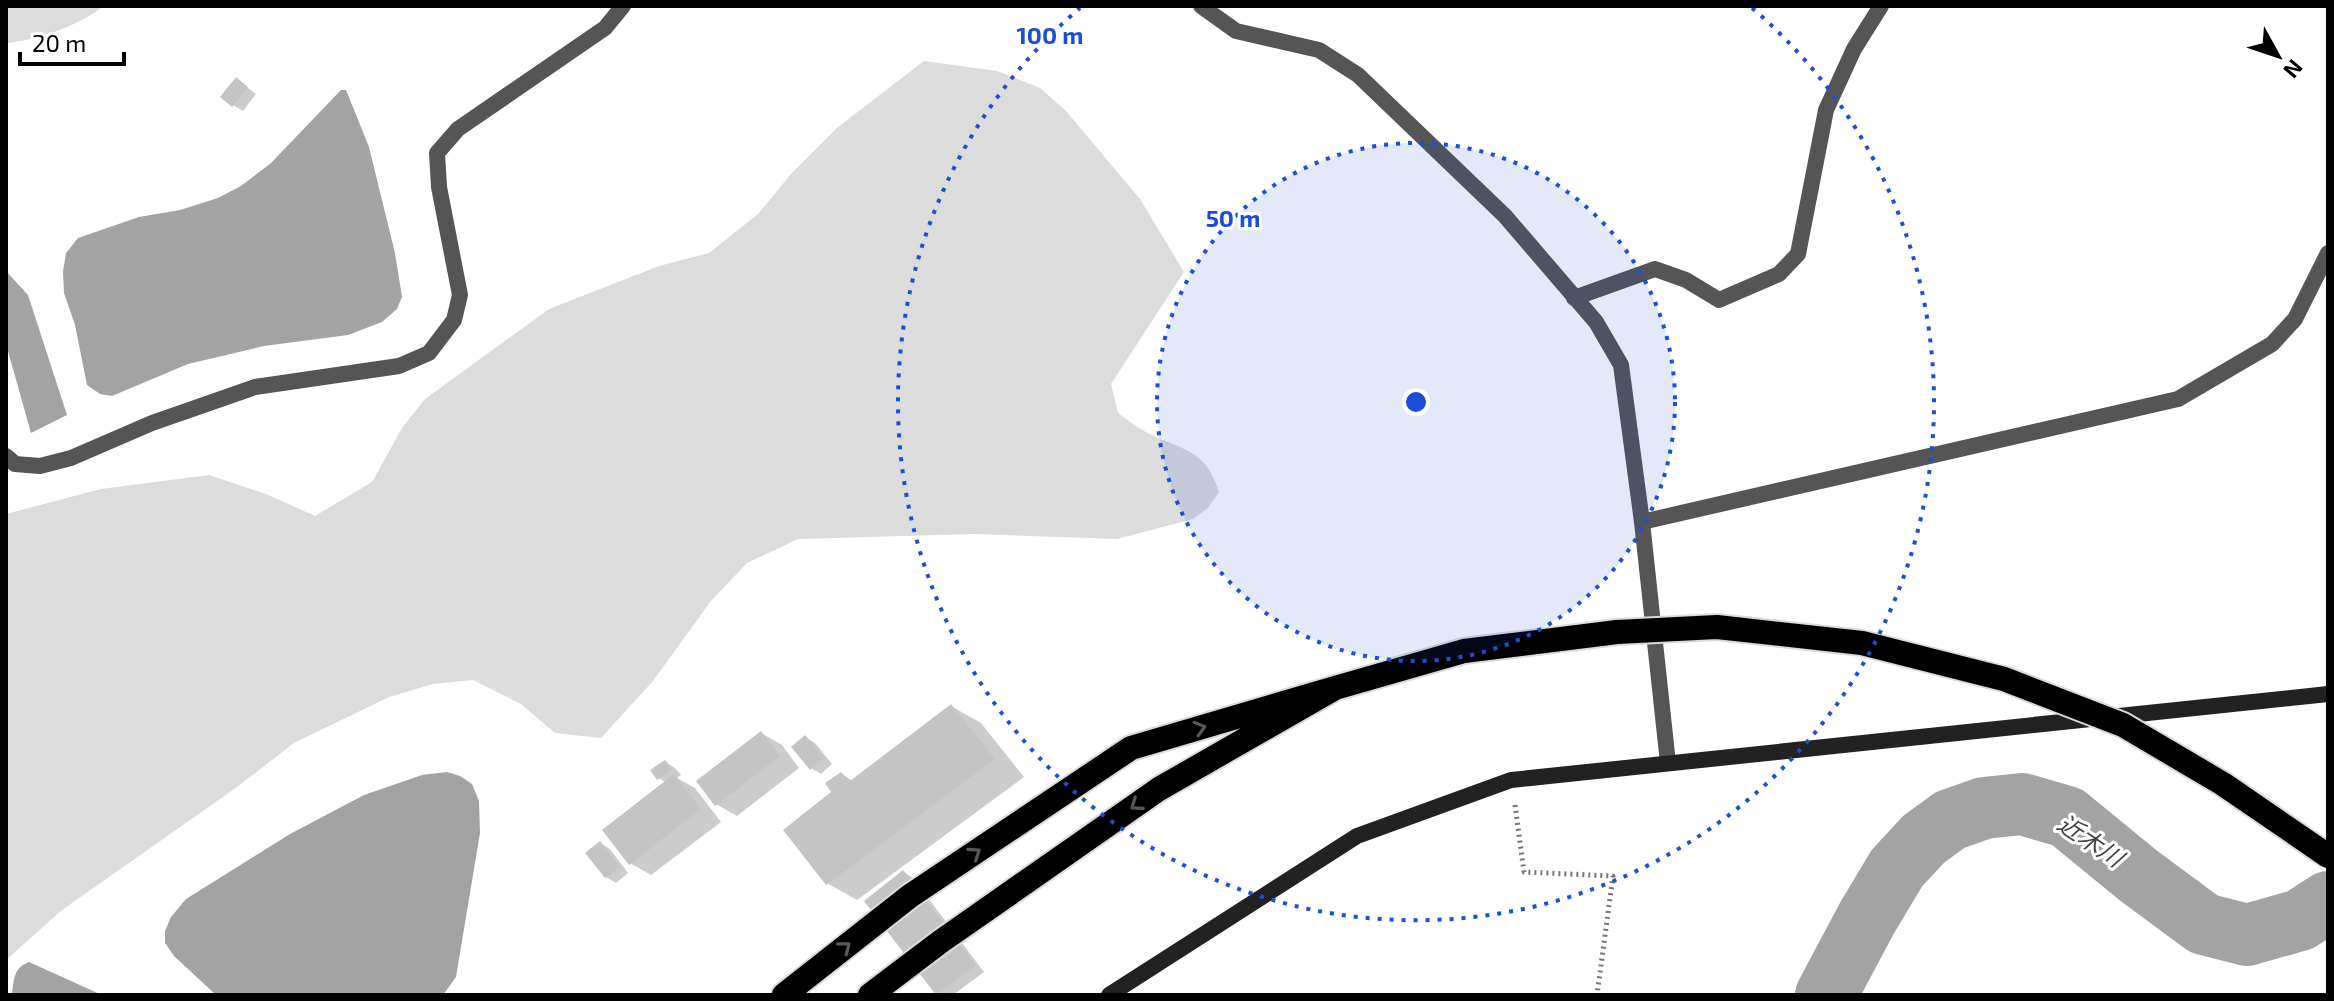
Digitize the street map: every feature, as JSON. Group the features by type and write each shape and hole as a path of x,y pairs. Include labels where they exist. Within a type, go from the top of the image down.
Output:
{"highway":[{"path":"784,995 910,896 1131,748 1464,651 1617,632 1717,627 1862,643 2004,679 2123,725 2223,784 2328,856"},
{"path":"870,995 940,942 1159,789 1335,688"}],"street":[{"path":"6,456 15,464 40,466 71,458 152,423 255,387 399,366 429,353 454,320 460,295 439,187 437,153 458,129 605,28 623,6"},
{"path":"1201,6 1236,31 1319,50 1358,75 1505,216 1596,322 1621,365 1642,522 1668,763"},
{"path":"1574,298 1655,269 1686,280 1719,300 1779,274 1798,254 1826,110 1854,49 1881,6"},
{"path":"1642,522 2178,399 2272,344 2295,319 2328,253"},
{"path":"1109,995 1357,836 1511,780 2328,694"}],"path":[{"path":"1511,780 1524,872 1613,876 1597,995"}],"shaded area":[{"path":"6,6 103,6 83,20 57,31 6,43"},
{"path":"924,61 997,71 1040,88 1066,111 1140,199 1184,272 1111,384 1118,413 1146,432 1193,454 1208,468 1219,492 1208,508 1193,519 1117,539 975,534 798,539 747,563 711,601 653,681 601,738 555,733 521,704 473,680 433,684 389,697 294,743 237,787 62,910 6,960 6,514 101,489 209,475 266,494 315,516 372,482 402,428 425,399 549,309 659,266 709,253 758,214 791,174 838,127"},
{"path":"341,90 346,90 369,147 395,253 402,297 397,309 382,322 348,335 264,346 188,364 112,396 100,394 87,385 75,325 64,293 66,253 78,238 139,217 180,210 218,198 241,186 271,163"},
{"path":"6,271 28,295 67,415 31,433 6,344"},
{"path":"447,772 472,784 479,801 480,833 456,977 443,995 216,995 174,956 165,943 165,931 171,917 186,899 290,834 364,795 422,775"},
{"path":"29,962 102,995 12,995 17,971"}],"building":[{"path":"236,77 248,87 232,107 220,97"},
{"path":"951,704 995,759 826,885 783,830 831,792 825,783 841,772 850,781"},
{"path":"761,731 780,756 715,806 696,781"},
{"path":"805,735 824,758 810,770 791,747"},
{"path":"665,760 672,769 657,780 650,770"},
{"path":"674,774 701,809 629,865 602,830"},
{"path":"600,841 620,867 605,878 585,853"},
{"path":"903,870 976,965 936,995 864,901"}],"waterway":[{"name":"近木川","path":"1826,995 1897,868 1924,839 1950,820 1984,808 2022,804 2067,817 2204,924 2247,935 2300,920 2328,902"}]}
